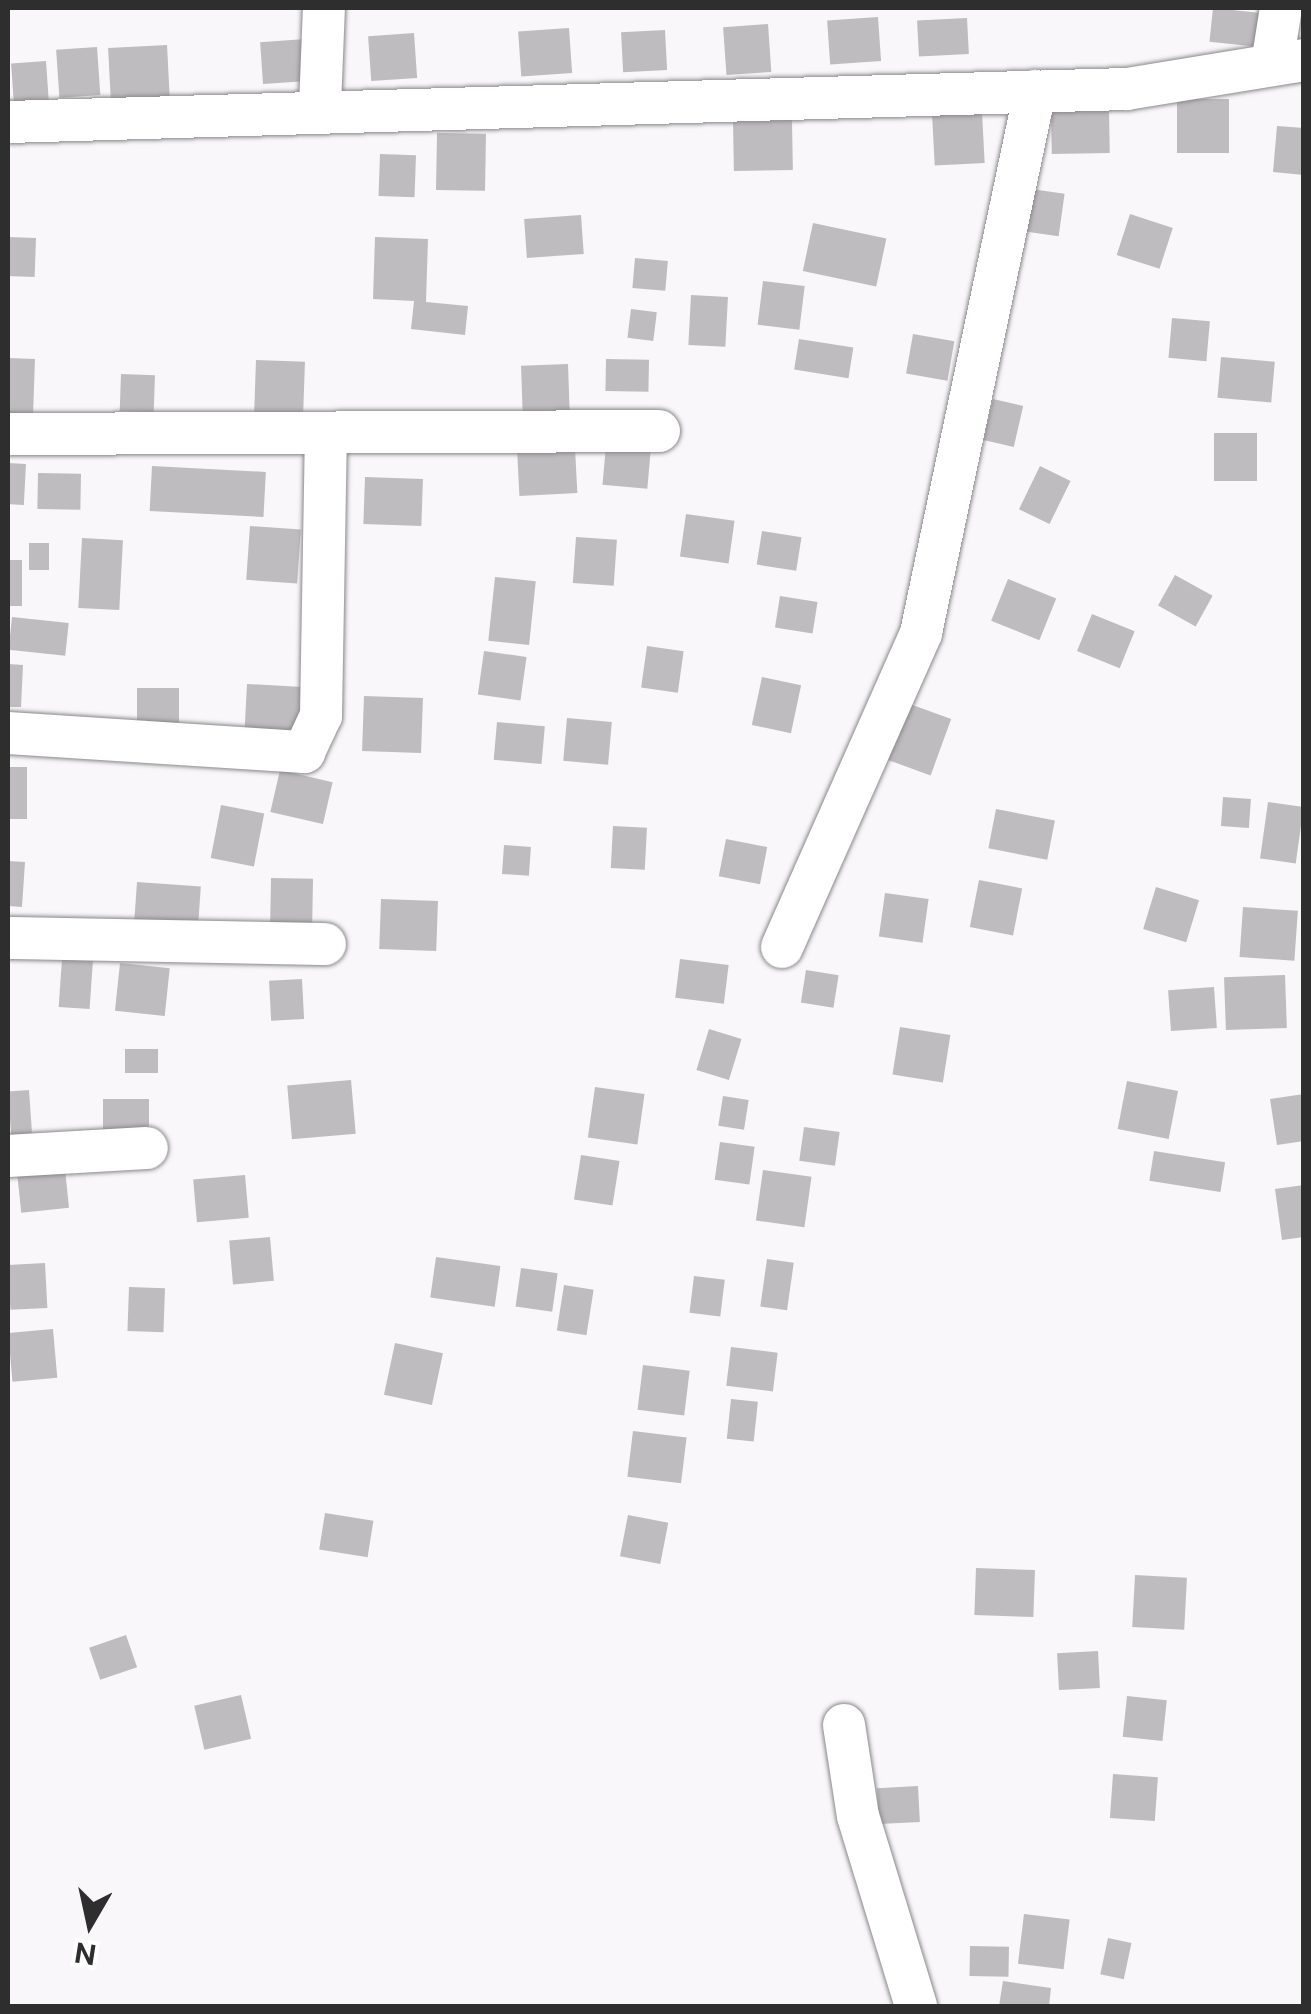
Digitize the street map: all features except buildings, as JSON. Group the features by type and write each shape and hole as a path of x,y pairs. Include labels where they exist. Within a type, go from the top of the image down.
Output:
{"street":[{"path":"320,106 324,8"},
{"path":"8,122 320,106 1127,88 1288,62 1281,8"},
{"path":"782,947 876,748 932,598 1034,92"},
{"path":"8,434 659,432"},
{"path":"8,733 304,752 321,716 326,433"},
{"path":"8,938 324,944"},
{"path":"8,1156 147,1148"},
{"path":"844,1725 858,1816 916,2006"}]}
